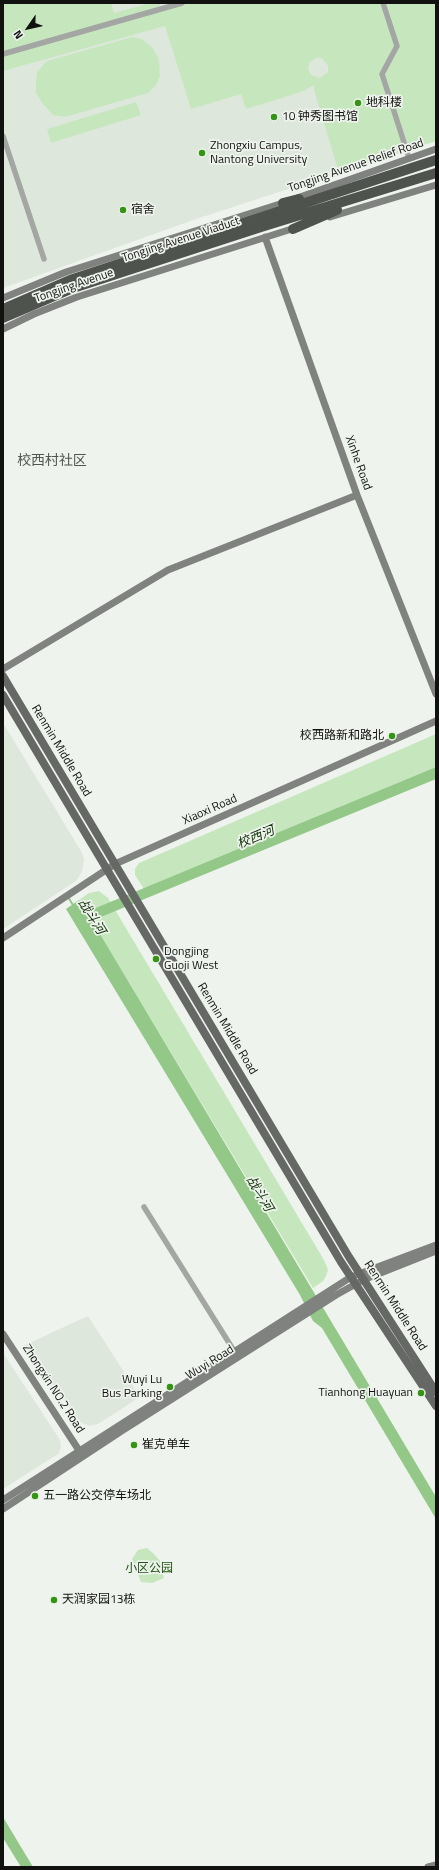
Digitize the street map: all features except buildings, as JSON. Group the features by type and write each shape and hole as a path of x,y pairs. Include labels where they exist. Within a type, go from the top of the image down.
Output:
{"highway":[{"path":"283,203 362,183 436,160"},
{"path":"293,229 369,194 436,173"},
{"name":"Tongjing Avenue Viaduct","path":"3,318 73,288 362,183"},
{"name":"Tongjing Avenue Viaduct","path":"3,309 70,280 369,194"}],"main road":[{"name":"Renmin Middle Road","path":"3,676 132,890 357,1278 436,1392"},
{"name":"Renmin Middle Road","path":"3,695 107,869 436,1406"}],"street":[{"path":"3,54 182,3"},
{"path":"383,3 397,46 382,74 409,158"},
{"path":"3,136 44,259"},
{"name":"Tongjing Avenue Relief Road","path":"283,203 436,149"},
{"path":"293,229 436,185"},
{"name":"Tongjing Avenue","path":"3,298 66,272 283,203"},
{"name":"Tongjing Avenue","path":"3,328 77,297 293,229"},
{"name":"Xinhe Road","path":"265,237 357,495 436,694"},
{"path":"3,669 168,570 357,495"},
{"name":"Xiaoxi Road","path":"3,938 115,864 436,721"},
{"path":"144,1207 239,1358"},
{"name":"Wuyi Road","path":"3,1509 81,1454 305,1309 357,1278 436,1245"},
{"name":"Wuyi Road","path":"357,1278 436,1251"},
{"name":"Wuyi Road","path":"3,1500 239,1358 305,1309"},
{"name":"Zhongxin NO.2 Road","path":"3,1334 81,1454"},
{"path":"428,1867 436,1865"}],"shaded area":[{"name":"Zhongxiu Campus, Nantong University","path":"3,3 436,3 436,141 196,219 3,288"},
{"path":"3,723 81,851 84,859 82,872 76,881 3,929"},
{"path":"88,1316 140,1397 98,1424 89,1426 78,1421 25,1345"},
{"path":"3,1353 60,1440 61,1448 58,1454 3,1489"}],"green space":[{"path":"3,3 111,3 114,13 150,3 159,3 161,8 182,3 436,3 436,141 339,173 314,90 314,85 301,92 246,109 241,94 191,109 165,26 3,71","holes":["316,58 322,58 328,66 328,72 320,78 311,75 308,68 310,62"]},
{"path":"132,37 142,39 153,48 159,60 160,76 156,85 148,93 65,117 53,115 43,104 36,93 36,81 37,72 47,61"},
{"path":"136,102 141,115 51,143 47,129"},
{"path":"436,734 436,767 144,889 135,875 135,869 139,863"},
{"path":"99,891 108,898 324,1260 328,1270 326,1276 323,1281 313,1288 79,900 89,893"},
{"name":"小区公园","path":"147,1548 160,1561 164,1578 152,1583 141,1582 132,1559 138,1550"}],"water":[{"path":"436,767 436,779 96,919 94,924 436,1497 436,1519 322,1328 313,1321 300,1295 66,909 79,900 85,909 91,910"},
{"path":"3,1817 33,1867 21,1867 3,1838"}],"waterway":[{"name":"战斗河","path":"68,897 73,905"}],"place":[{"name":"地科楼","path":"358,103"},
{"name":"10 钟秀图书馆","path":"274,117"},
{"name":"Zhongxiu Campus, Nantong University","path":"202,153"},
{"name":"宿舍","path":"123,210"},
{"name":"校西路新和路北","path":"392,736"},
{"name":"Dongjing Guoji West","path":"156,959"},
{"name":"Wuyi Lu Bus Parking","path":"170,1387"},
{"name":"Tianhong Huayuan","path":"421,1393"},
{"name":"崔克单车","path":"134,1445"},
{"name":"五一路公交停车场北","path":"35,1496"},
{"name":"天润家园13栋","path":"54,1600"}],"district":[{"name":"校西村社区","path":"52,462"}],"water label":[{"name":"校西河","path":"256,838"}]}
